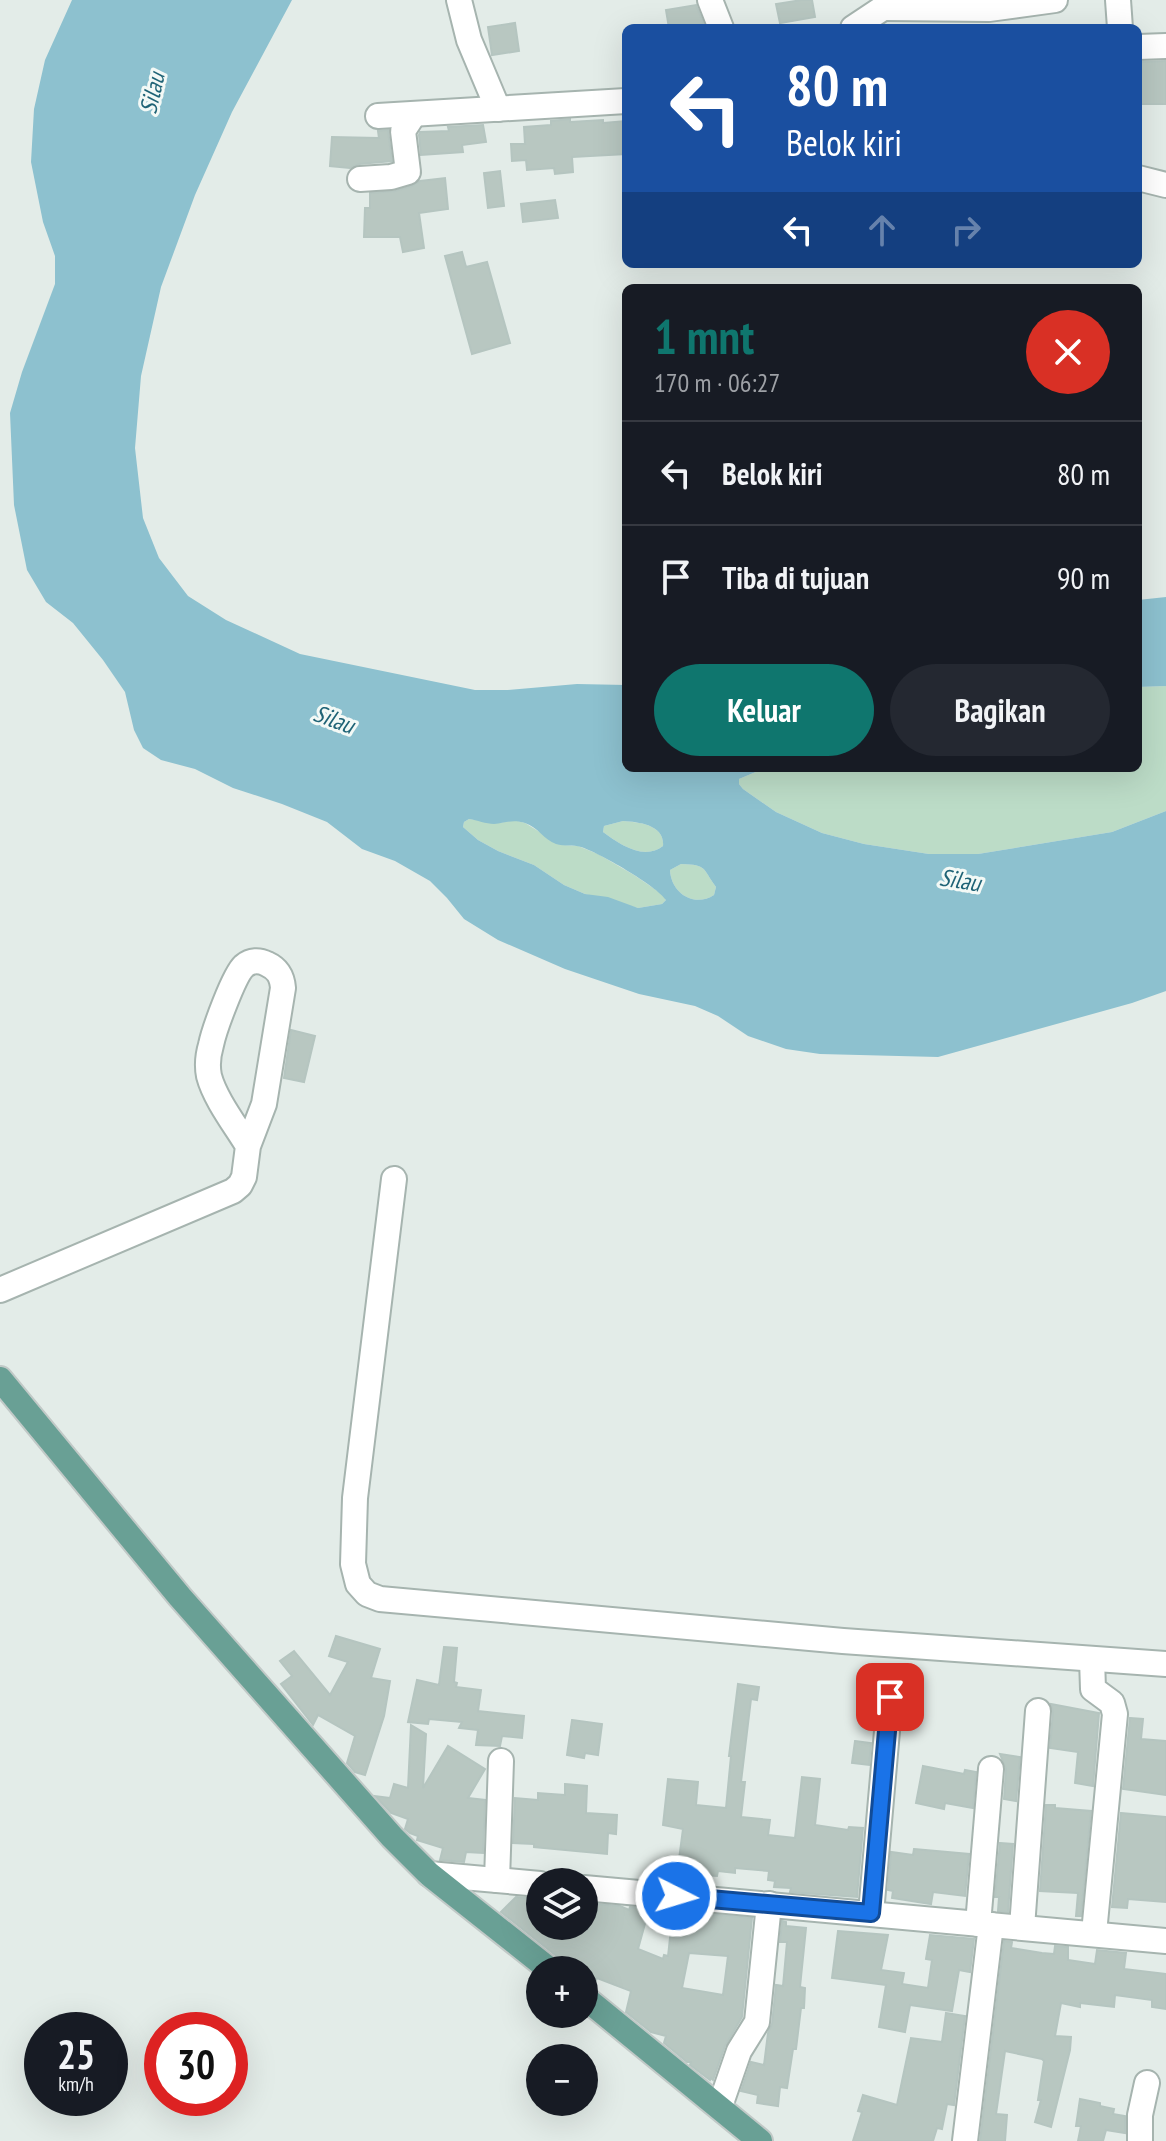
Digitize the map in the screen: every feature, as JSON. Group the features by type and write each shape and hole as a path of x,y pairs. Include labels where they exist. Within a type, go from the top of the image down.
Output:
{"main road":[{"path":"0,1379 180,1597 392,1837 429,1874 532,1956"},
{"path":"598,2008 760,2141"}],"street":[{"path":"459,0 469,40 498,109"},
{"path":"710,0 719,24"},
{"path":"858,24 885,4 990,18 1055,0"},
{"path":"1118,0 1120,24"},
{"path":"1142,47 1166,46"},
{"path":"378,116 622,101"},
{"path":"360,179 391,177 408,172 403,131 414,114"},
{"path":"1142,179 1166,185"},
{"path":"0,1290 233,1191 240,1185 248,1146 264,1104 283,988 277,970 264,962 255,961 248,963 237,976 211,1044 208,1061 213,1087 248,1146"},
{"path":"394,1179 355,1498 353,1564 358,1584 367,1594 380,1599 843,1641 1166,1664"},
{"path":"1092,1659 1093,1689 1112,1703 1115,1714 1094,1933"},
{"path":"871,1913 890,1697"},
{"path":"1022,1927 1038,1711"},
{"path":"497,1880 501,1761"},
{"path":"965,2141 985,1924 991,1769"},
{"path":"429,1874 526,1883"},
{"path":"598,1889 1166,1941"},
{"path":"720,2106 739,2051 757,2022 769,1904"},
{"path":"1140,2141 1140,2115 1147,2083"}],"green space":[{"path":"1166,686 1166,811 1112,832 978,854 929,854 864,844 822,833 776,812 739,784 739,779 756,772 1142,772 1142,687"},
{"path":"469,819 525,823 561,845 578,846 598,854 634,875 666,900 662,904 638,908 585,894 564,885 534,865 478,840 463,827"},
{"path":"623,821 655,829 663,839 663,846 648,852 640,851 624,846 603,832 604,826"},
{"path":"681,864 703,869 716,887 714,895 699,900 679,891 670,870"}],"water":[{"name":"Silau","path":"72,0 292,0 232,112 195,195 161,287 141,376 135,448 143,518 159,558 188,596 226,620 300,654 475,690 577,684 622,685 622,772 756,772 739,779 739,784 776,812 822,833 864,844 929,854 978,854 1112,832 1166,811 1166,991 938,1057 820,1054 786,1049 748,1036 718,1016 695,1006 639,994 565,969 498,940 464,919 430,881 395,861 362,849 327,822 233,788 195,769 161,760 143,748 134,730 125,692 73,623 46,602 27,570 14,505 10,413 55,284 55,256 43,222 31,162 34,109 45,60","holes":["469,819 491,824 525,823 552,842 581,847 613,862 640,878 666,900 662,904 638,908 608,897 585,894 564,885 534,865 478,840 463,827","623,821 643,824 660,833 663,846 648,852 640,851 624,846 603,832 604,826","681,864 696,865 706,872 716,887 714,895 699,900 679,891 670,870"]},
{"path":"1166,597 1166,686 1142,687 1142,600"}],"building":[{"path":"812,0 815,17 780,23 776,4"},
{"path":"696,5 704,24 668,24 666,10"},
{"path":"515,23 519,51 492,55 488,27"},
{"path":"1166,61 1166,104 1142,104 1142,62"},
{"path":"551,121 622,121 622,154 572,157 573,172 555,174 554,168 527,170 526,160 512,161 511,144 525,144 524,127 551,125"},
{"path":"483,125 486,142 462,145 463,152 421,155 420,132"},
{"path":"388,130 392,161 359,164 350,168 330,166 332,137 379,138 378,131"},
{"path":"500,171 504,206 488,208 484,173"},
{"path":"445,178 448,209 419,213 424,248 403,252 400,237 364,237 365,208 370,208 370,193 395,191 420,181"},
{"path":"555,200 558,218 523,222 521,204"},
{"path":"462,252 466,267 487,262 510,343 472,354 445,256"},
{"path":"291,1030 315,1036 304,1082 284,1078"},
{"path":"336,1636 380,1649 371,1678 390,1681 384,1716 365,1775 355,1772 347,1763 355,1736 318,1715 313,1725 281,1684 292,1676 280,1661 294,1651 330,1695 348,1662 329,1656"},
{"path":"444,1647 457,1648 456,1687 481,1690 478,1711 524,1716 522,1738 502,1736 500,1746 476,1745 478,1730 459,1728 462,1722 429,1719 428,1724 408,1722 417,1680 439,1685"},
{"path":"738,1684 759,1687 757,1700 751,1699 741,1782 745,1782 741,1817 770,1820 768,1835 795,1838 802,1777 820,1779 815,1825 848,1830 849,1827 863,1828 857,1897 790,1892 791,1888 774,1887 775,1881 768,1880 769,1871 735,1868 735,1873 718,1871 717,1876 704,1875 704,1870 678,1867 683,1829 663,1825 668,1779 698,1782 696,1805 726,1808"},
{"path":"1051,1704 1099,1713 1093,1786 1075,1783 1078,1752 1050,1748"},
{"path":"1130,1718 1143,1719 1141,1739 1166,1741 1166,1795 1123,1789"},
{"path":"572,1720 602,1724 598,1755 585,1753 584,1758 567,1755"},
{"path":"411,1725 426,1734 423,1788 448,1746 485,1769 468,1798 485,1800 483,1853 466,1852 464,1862 440,1860 443,1848 417,1840 418,1836 405,1829 408,1819 391,1813 375,1796 390,1798 394,1784 408,1788"},
{"path":"855,1741 871,1743 869,1765 852,1763"},
{"path":"1000,1754 1020,1757 1016,1801 1004,1799 1006,1769"},
{"path":"923,1766 964,1774 965,1770 976,1772 973,1808 945,1803 944,1809 916,1803"},
{"path":"565,1784 587,1786 586,1813 617,1815 616,1834 608,1833 607,1854 513,1843 515,1798 538,1800 538,1793 565,1795"},
{"path":"1046,1805 1091,1811 1081,1916 1076,1916 1078,1893 1040,1891"},
{"path":"1121,1813 1166,1817 1166,1902 1128,1899 1127,1908 1112,1907"},
{"path":"1000,1843 1013,1844 1008,1912 998,1911 999,1897 995,1897"},
{"path":"914,1849 969,1854 965,1896 933,1892 931,1904 892,1898 893,1891 888,1890 891,1852 913,1855"},
{"path":"516,1897 526,1898 526,1932 501,1912"},
{"path":"598,1904 629,1910 630,1907 649,1909 638,1949 663,1959 664,1955 668,1956 673,1911 752,1918 742,2017 725,2046 713,2080 664,2043 666,2036 651,2032 626,2012 631,1991 598,1978 598,1956 556,1956 536,1940 598,1940","holes":["689,1953 728,1956 723,1995 682,1988"]},
{"path":"782,1921 786,1922 786,1926 806,1928 800,1987 805,1988 796,2049 793,2049 787,2088 780,2087 778,2106 757,2103 758,2095 741,2091 751,2062 764,2065 776,1985 783,1986 787,1942 780,1942"},
{"path":"838,1931 888,1935 881,1970 904,1973 902,1984 928,1988 932,1960 926,1959 930,1935 974,1939 970,1972 959,1970 952,2011 910,2005 905,2032 879,2027 886,1985 832,1978"},
{"path":"1004,1941 1012,1942 1011,1948 1042,1953 1054,1954 1055,1946 1068,1947 1068,1960 1095,1964 1097,1950 1126,1953 1124,1969 1166,1974 1166,2009 1152,2007 1152,2000 1115,1995 1114,2007 1080,2003 1080,2007 1061,2003 1055,2036 1071,2037 1070,2050 1051,2127 1035,2122 1041,2100 1038,2100 1044,2061 1005,2051 996,2114 1007,2115 1005,2141 980,2141"},
{"path":"946,2013 965,2016 954,2105 947,2104 942,2129 937,2128 933,2141 853,2141 862,2112 858,2111 863,2095 897,2105 911,2038 942,2042"},
{"path":"1080,2099 1100,2103 1100,2106 1114,2109 1113,2114 1125,2116 1125,2133 1106,2130 1103,2141 1078,2141 1081,2126 1076,2126"}],"route":[{"path":"676,1896 871,1913 890,1697"}]}
